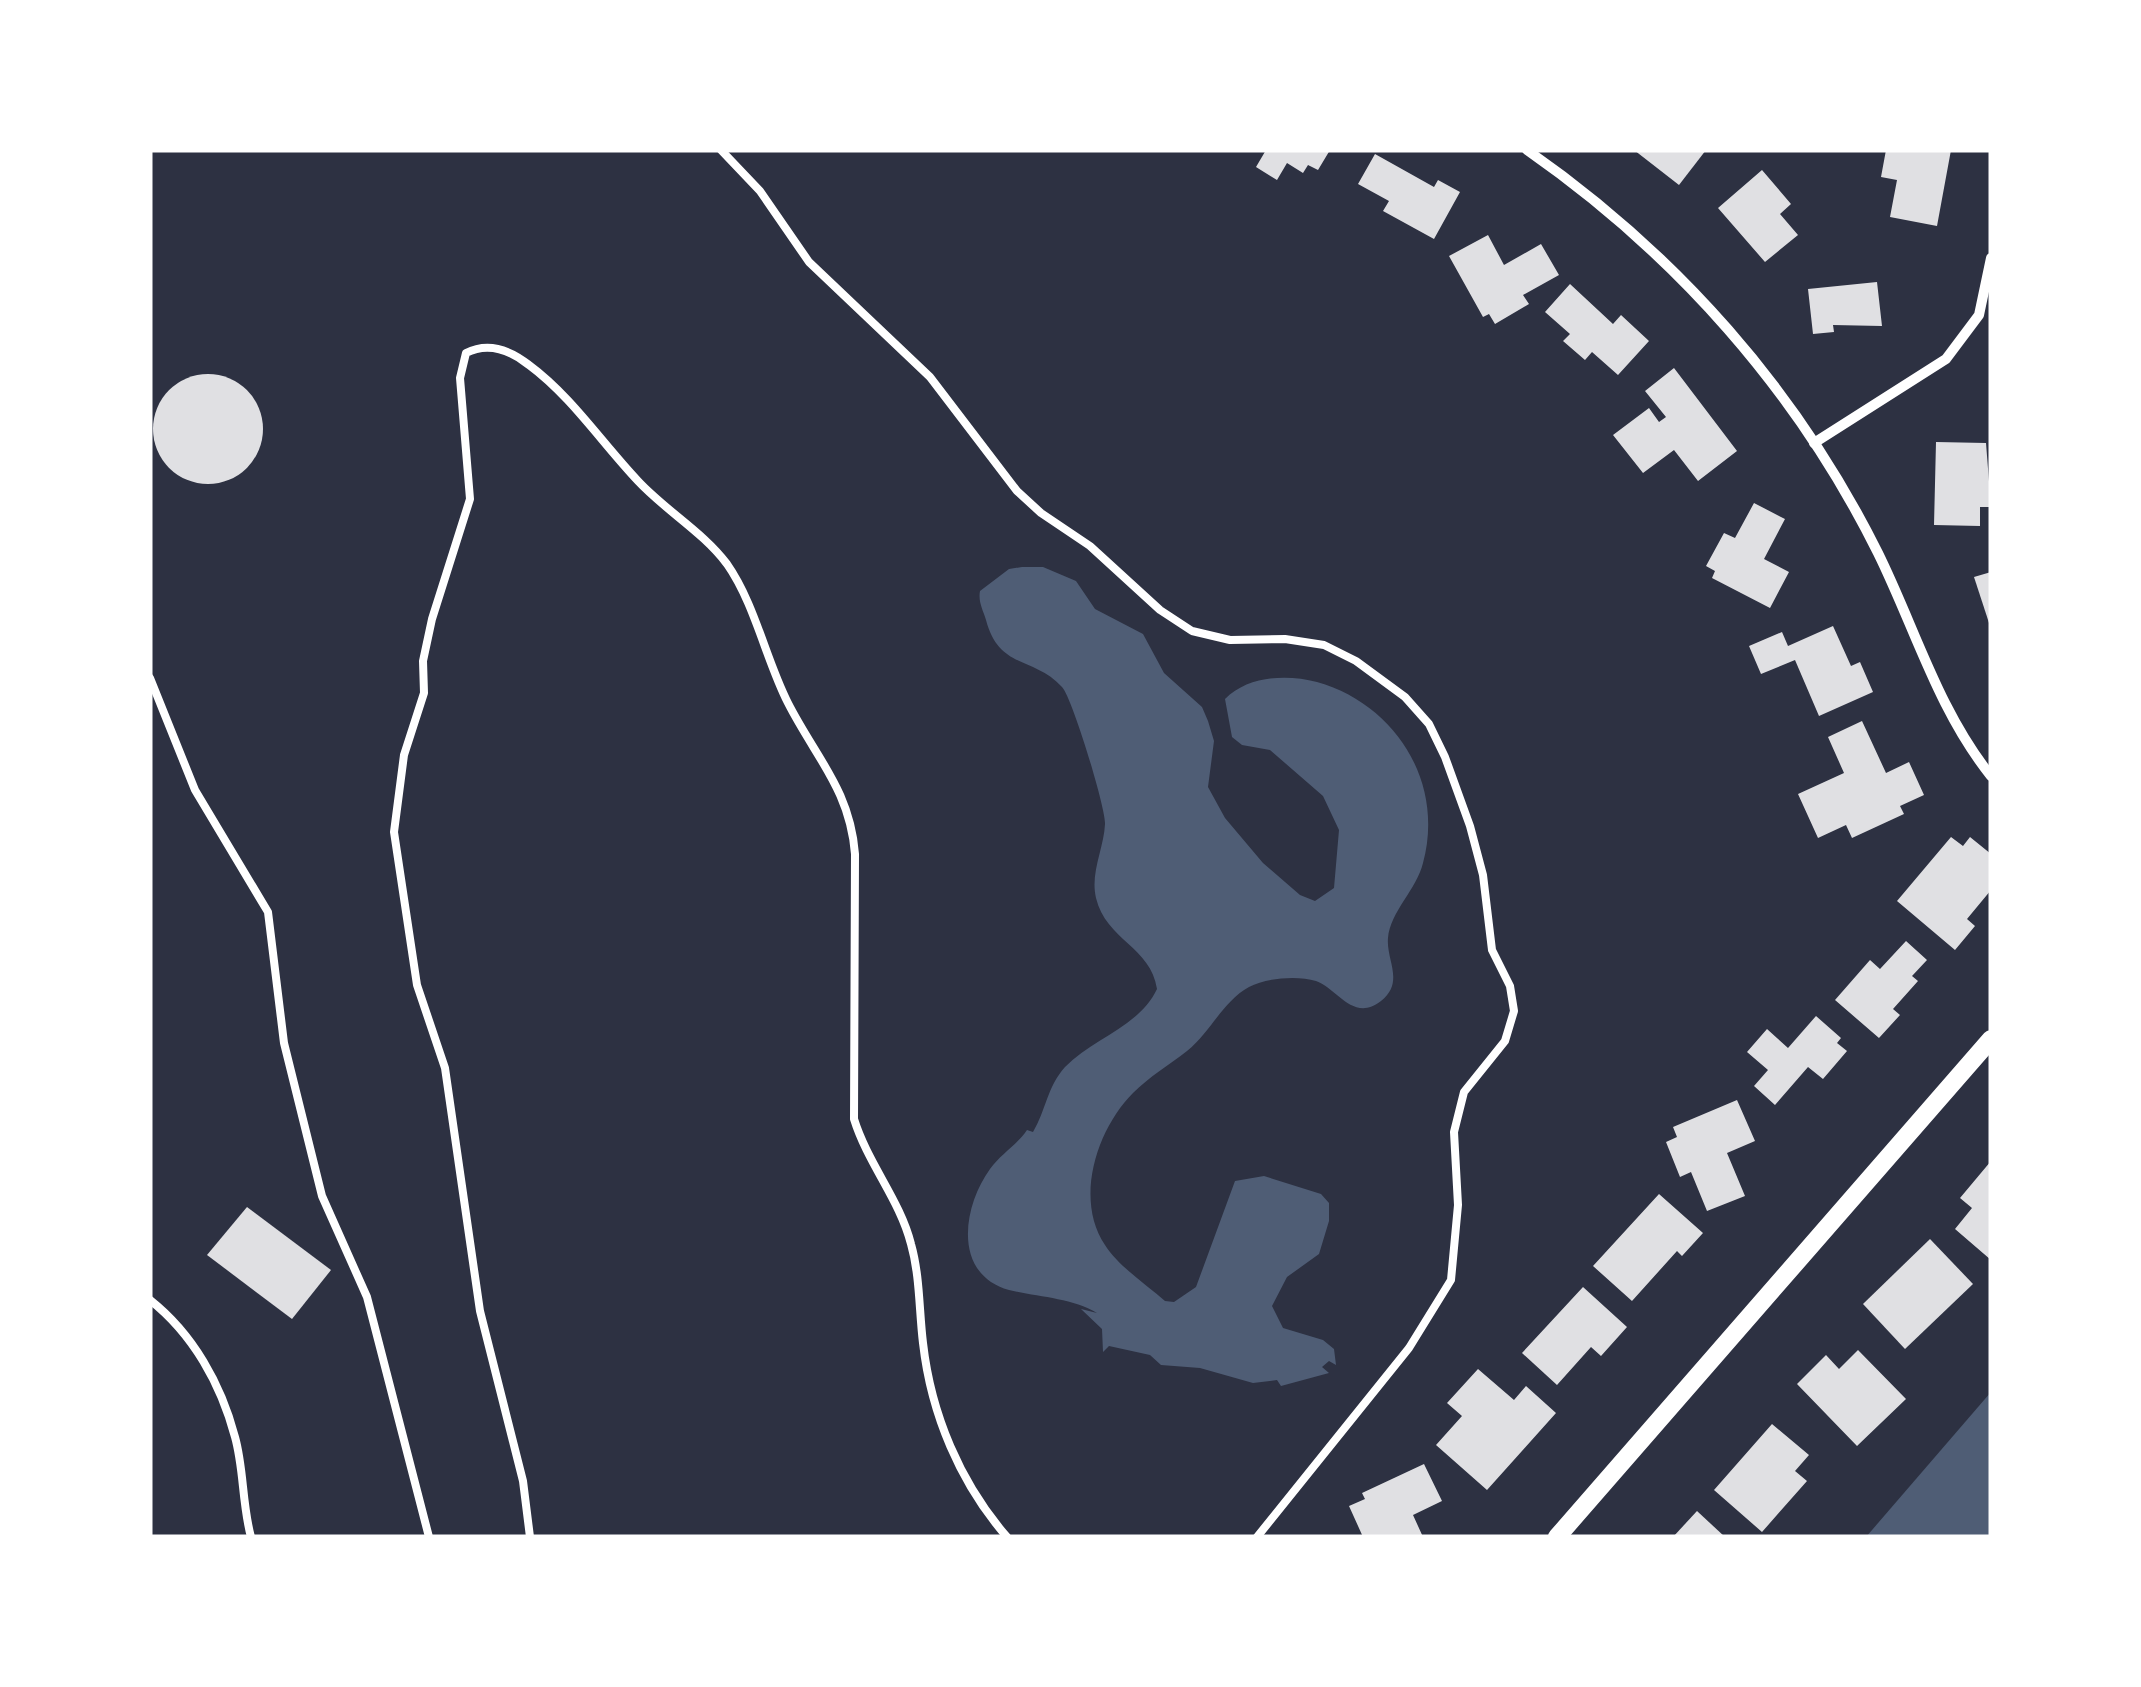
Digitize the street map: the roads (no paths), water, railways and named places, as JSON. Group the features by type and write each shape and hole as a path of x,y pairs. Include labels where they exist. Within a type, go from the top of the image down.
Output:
{"street":[{"path":"1528,150 1586,193 1704,298 1761,367 1814,443 1879,556 1931,678 1991,776"},
{"path":"1814,443 1946,359 1979,315 1991,258"},
{"path":"1557,1537 1991,1038"}],"lane":[{"path":"721,150 760,191 809,262 930,376 1018,491 1041,513 1090,546 1160,610 1192,631 1230,640 1285,640 1324,646 1356,660 1404,697 1428,724 1445,757 1470,826 1483,875 1492,950 1510,986 1514,1011 1504,1041 1464,1092 1454,1132 1458,1206 1450,1280 1409,1348 1258,1537"},
{"path":"530,1537 523,1481 480,1311 448,1083 417,985 394,832 404,755 424,694 423,661 432,619 470,499 460,378 466,353 480,346 502,350 529,365 640,483 713,546 730,569 788,704 842,794 852,819 855,854 854,1119 864,1153 912,1245 923,1346 934,1399 982,1508 1006,1537"},
{"path":"150,678 195,790 268,912 284,1043 322,1196 367,1298 430,1537"},
{"path":"150,1300 184,1333 222,1397 236,1439 251,1537"}],"water":[{"path":"1043,567 1076,581 1095,609 1143,634 1164,673 1202,707 1214,741 1208,787 1225,818 1263,863 1300,895 1315,901 1334,888 1339,830 1323,796 1270,750 1242,745 1232,737 1225,699 1256,681 1280,678 1317,682 1345,693 1370,708 1391,728 1408,750 1420,776 1427,804 1428,833 1420,873 1390,928 1388,946 1393,979 1388,994 1371,1007 1362,1008 1308,979 1273,980 1249,987 1231,1001 1187,1051 1133,1093 1109,1125 1094,1165 1091,1207 1105,1245 1125,1268 1165,1301 1174,1302 1196,1287 1235,1181 1264,1176 1321,1194 1329,1203 1329,1221 1319,1254 1287,1277 1272,1306 1283,1328 1323,1340 1334,1349 1336,1365 1329,1361 1322,1367 1329,1373 1281,1386 1277,1380 1253,1383 1200,1368 1161,1365 1150,1355 1109,1346 1103,1352 1102,1329 1081,1309 1097,1313 1077,1304 1009,1290 991,1282 978,1270 971,1254 969,1219 990,1169 1027,1130 1033,1132 1054,1082 1065,1067 1139,1013 1157,989 1146,963 1109,924 1096,898 1104,814 1067,695 1051,677 999,647 981,606 980,591 1009,569"},
{"path":"1991,1392 1991,1537 1866,1537"}]}
